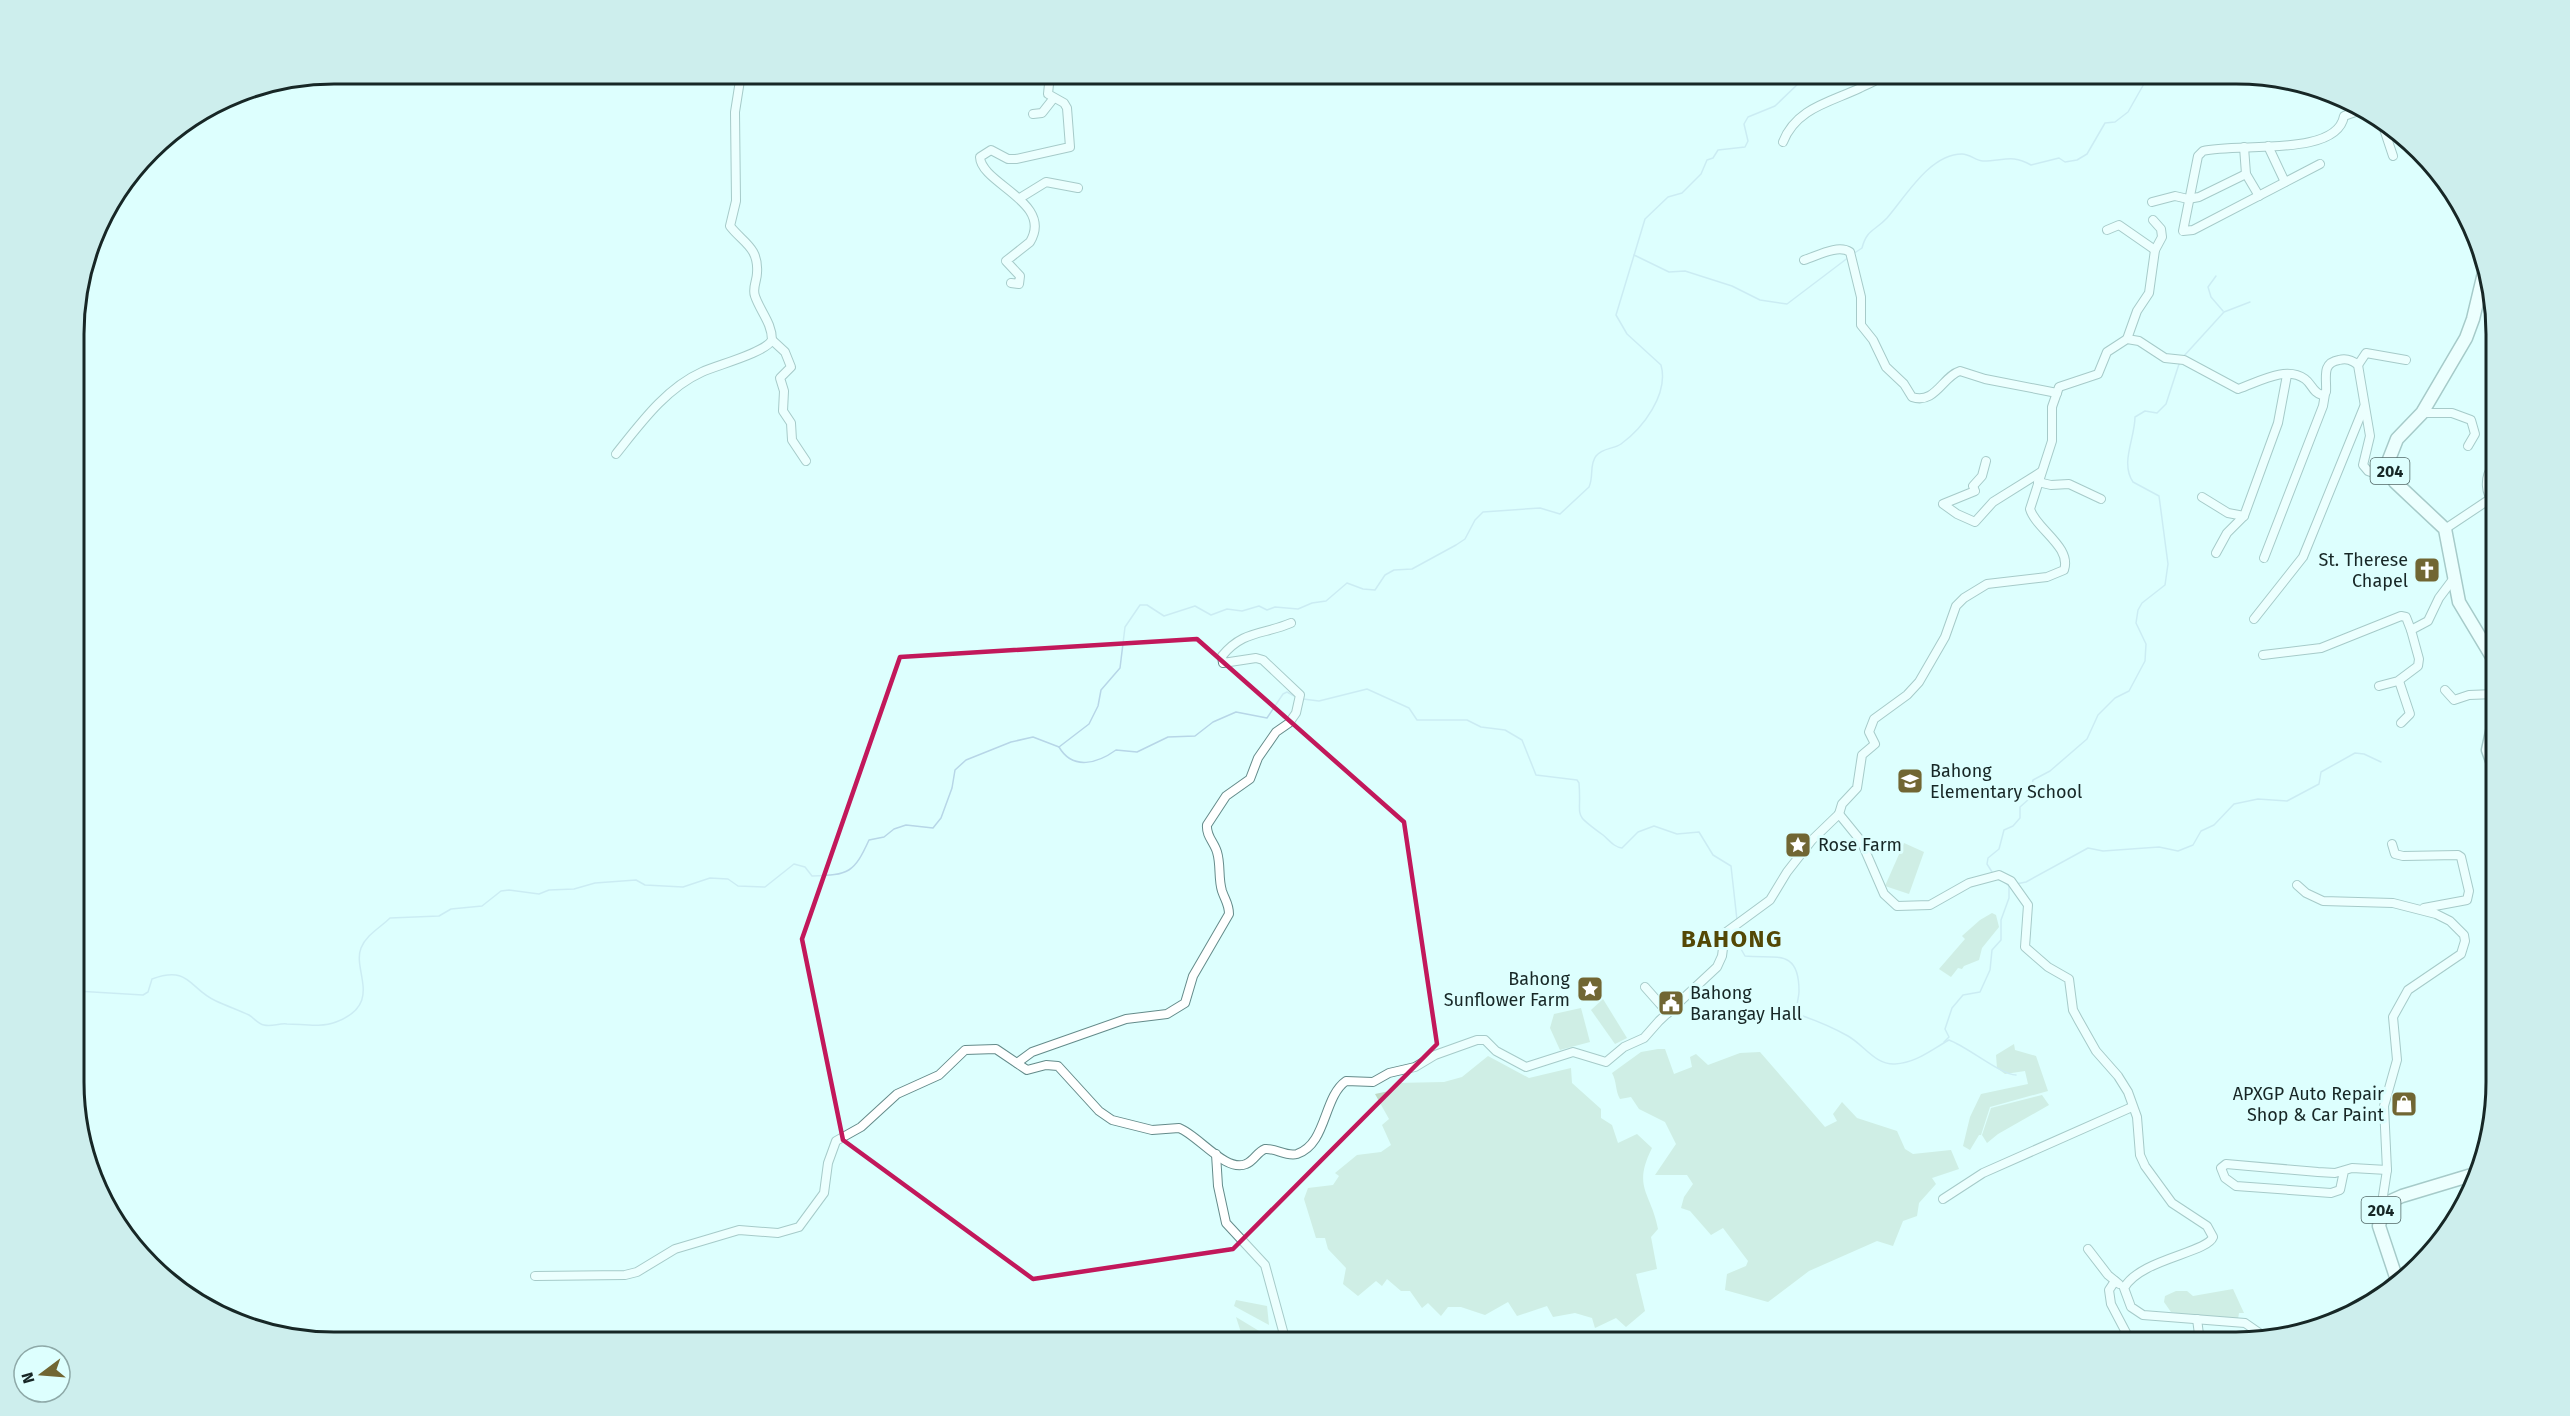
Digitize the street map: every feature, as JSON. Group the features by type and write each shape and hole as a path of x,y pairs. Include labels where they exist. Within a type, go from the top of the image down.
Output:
{"highway":[{"name":"204","path":"2445,529 2395,482 2389,469 2391,450 2422,413 2470,329 2481,285"},
{"path":"2445,529 2462,608 2486,647"},
{"name":"204","path":"2395,1274 2379,1226 2384,1204 2402,1196 2468,1176"}],"street":[{"path":"740,84 735,120 736,201 730,226 748,242 753,253 758,270 754,295 767,321 772,340 790,359 791,367 780,378 784,391 783,411 791,423 792,440 806,461"},
{"path":"1011,283 1018,284 1020,276 1006,261 1033,238 1032,221 1020,198 985,170 980,157 991,150 1008,159 1016,159 1070,147 1067,108 1064,103 1053,99 1048,89 1049,84"},
{"path":"1783,142 1790,126 1807,112 1829,100 1845,96 1870,84"},
{"path":"1033,114 1042,113 1053,99"},
{"path":"2320,164 2186,232 2183,231 2182,224 2200,153 2208,150 2301,144 2323,137 2340,128 2344,116 2353,113"},
{"path":"2386,134 2393,156"},
{"path":"2268,146 2286,182"},
{"path":"2244,147 2246,174 2259,196"},
{"path":"2152,202 2175,196 2188,199 2199,197 2246,174"},
{"path":"1020,198 1046,182 1078,188"},
{"path":"535,1276 596,1277 631,1274 675,1249 739,1230 778,1233 795,1229 805,1221 824,1193 828,1162 836,1141 861,1127 897,1094 939,1075 965,1050 996,1049 1029,1070 1050,1064 1058,1066 1099,1111 1112,1120 1152,1130 1179,1128 1226,1161 1240,1166 1249,1163 1265,1149 1291,1155 1300,1152 1315,1136 1343,1083 1350,1081 1373,1083 1389,1072 1415,1067 1435,1055 1470,1042 1485,1040 1496,1051 1526,1067 1573,1052 1603,1063 1624,1047 1644,1038 1717,967 1722,957 1725,933 1775,895 1787,872 1812,840 1839,814 1842,804 1857,788 1862,755 1875,744 1869,732 1871,722 1907,695 1919,682 1945,637 1956,606 1987,584 2047,577 2064,570 2066,562 2062,553 2052,537 2038,525 2030,509 2052,441 2051,420 2056,393 2064,384 2098,374 2107,352 2127,339 2136,311 2149,293 2155,250 2162,233 2153,220"},
{"path":"2107,230 2119,225 2155,250"},
{"path":"1804,260 1837,249 1843,248 1850,252 1861,297 1861,325 1873,340 1886,367 1904,384 1912,397 1921,398 1934,393 1953,374 1960,371 1985,379 2056,393"},
{"path":"2127,339 2139,341 2160,356 2180,360 2238,389 2261,379 2287,375 2304,379 2316,393 2325,394"},
{"path":"616,453 674,389 701,372 762,349 772,340"},
{"path":"2395,482 2368,471 2363,465 2370,436 2358,365 2366,353 2389,354 2406,360"},
{"path":"2264,558 2324,406 2326,368 2330,363 2344,359 2358,365"},
{"path":"2216,553 2228,533 2244,516 2278,423 2287,375"},
{"path":"2254,619 2303,557 2364,407"},
{"path":"2422,413 2452,413 2471,420 2475,434 2468,446"},
{"path":"1986,461 1982,476 1974,486 1975,491 1943,504 1957,514 1975,522 1993,502 2042,471"},
{"path":"2038,482 2051,485 2069,484 2101,499"},
{"path":"2202,497 2228,513 2244,516"},
{"path":"2445,529 2486,505"},
{"path":"2411,630 2428,621 2439,598 2454,578"},
{"path":"2263,655 2320,648 2401,616 2406,617 2420,663 2416,669 2399,681 2379,686"},
{"path":"1017,1063 1032,1052 1126,1019 1167,1014 1185,1003 1193,976 1229,914 1229,906 1220,883 1220,864 1207,825 1226,796 1250,778 1258,758 1276,732 1289,723 1299,703 1300,694 1263,660 1256,658 1223,663 1222,656 1231,644 1250,633 1274,630 1291,623"},
{"path":"2399,681 2410,714 2401,723"},
{"path":"2445,690 2454,700 2469,695 2486,694"},
{"path":"1839,814 1861,841 1876,880 1893,904 1908,908 1930,905 1962,887 1992,875 2011,880 2024,897 2029,914 2024,940 2025,947 2048,967 2069,979 2073,1010 2079,1022 2097,1051 2124,1084 2139,1131 2140,1155 2151,1176 2172,1203 2206,1226 2213,1237 2207,1245 2190,1249 2143,1269 2124,1288"},
{"path":"2392,844 2395,854 2403,856 2461,856 2469,897 2464,902 2419,908"},
{"path":"2297,885 2315,898 2335,903 2393,903 2419,908 2436,914 2459,928 2464,935 2464,948 2452,961 2408,990 2396,1008 2392,1025 2397,1059 2384,1106 2387,1170 2381,1211"},
{"path":"2430,907 2436,914"},
{"path":"1645,987 1668,1013"},
{"path":"1943,1199 1983,1173 2132,1107"},
{"path":"1216,1154 1218,1186 1226,1223 1265,1264 1283,1332"},
{"path":"2344,1171 2340,1190 2331,1193 2236,1186 2225,1178 2222,1168 2226,1164 2318,1172 2344,1171 2352,1168 2387,1170"},
{"path":"2088,1249 2115,1281 2124,1288 2131,1307 2137,1313 2245,1323 2256,1331"},
{"path":"2115,1281 2109,1290 2111,1304 2126,1332"},
{"path":"2197,1319 2199,1332"}],"highlighted area":[{"path":"1197,639 1404,822 1437,1044 1233,1249 1033,1279 843,1140 802,939 900,657"}],"green space":[{"path":"1904,843 1924,852 1909,894 1885,886"},
{"path":"1992,913 1996,915 1999,927 1982,948 1979,960 1962,969 1958,968 1951,977 1939,969 1965,939 1962,936"},
{"path":"1603,999 1627,1038 1615,1044 1591,1010"},
{"path":"1581,1008 1590,1042 1560,1050 1550,1028 1554,1014"},
{"path":"2014,1044 2015,1050 2036,1056 2048,1091 1990,1107 1981,1135 1970,1150 1963,1146 1970,1117 1981,1094 2028,1084 2025,1071 2005,1074 1997,1068 1996,1055"},
{"path":"1665,1049 1674,1074 1692,1067 1690,1057 1696,1054 1708,1065 1740,1053 1760,1052 1825,1127 1837,1121 1833,1114 1842,1102 1857,1118 1897,1131 1905,1149 1913,1154 1951,1150 1959,1169 1932,1178 1936,1184 1919,1203 1917,1216 1903,1221 1893,1246 1877,1241 1809,1271 1768,1302 1725,1290 1727,1274 1746,1266 1748,1261 1723,1228 1711,1235 1690,1211 1681,1208 1684,1197 1693,1184 1687,1175 1655,1175 1676,1144 1665,1122 1639,1109 1631,1097 1620,1099 1617,1092 1612,1073 1641,1052"},
{"path":"1488,1056 1529,1078 1571,1068 1572,1083 1601,1109 1601,1118 1612,1125 1618,1143 1637,1134 1652,1148 1646,1161 1643,1181 1658,1229 1651,1237 1657,1269 1636,1274 1645,1311 1626,1327 1616,1318 1595,1328 1592,1318 1575,1313 1553,1317 1547,1306 1517,1316 1508,1302 1485,1315 1461,1307 1448,1307 1441,1316 1428,1303 1422,1308 1410,1291 1401,1291 1387,1279 1382,1286 1376,1281 1358,1296 1343,1284 1346,1268 1328,1249 1325,1238 1316,1238 1304,1199 1308,1188 1333,1185 1339,1176 1335,1173 1357,1155 1381,1152 1391,1145 1382,1125 1389,1119 1375,1094 1394,1090 1396,1083 1444,1082 1462,1077"},
{"path":"2042,1095 2049,1105 1998,1134 1987,1143 1982,1135 1991,1108"},
{"path":"2233,1289 2244,1313 2239,1313 2238,1319 2212,1319 2171,1312 2164,1302 2165,1296 2176,1291 2187,1291 2193,1296"},
{"path":"1236,1300 1267,1306 1269,1325 1234,1306"},
{"path":"1236,1317 1261,1332 1241,1332"}],"waterway":[{"path":"84,991 143,995 148,992 152,979 174,975 188,980 207,996 249,1015 262,1024 270,1026 324,1025 350,1015 359,1006 363,997 359,957 361,948 370,935 390,918 439,916 451,909 482,906 501,891 509,890 539,894 549,890 574,889 595,883 636,880 645,885 683,887 710,878 728,879 738,886 765,887 794,864 805,867 812,876 842,873 854,866 869,840 884,837 894,829 906,825 933,828 941,818 952,788 955,770 966,760 1011,742 1033,737 1059,747 1089,724 1098,706 1101,690 1120,668 1125,627 1140,605 1147,605 1164,616 1195,606 1211,615 1227,609 1242,611 1259,606 1267,610 1275,607 1298,609 1312,603 1326,601 1347,583 1363,589 1375,590 1385,575 1394,570 1412,569 1465,539 1475,520 1483,512 1540,508 1560,514 1589,487 1596,456 1601,451 1621,444 1638,429 1658,399 1662,376 1661,365 1627,334 1616,315 1645,219 1668,197 1682,193 1701,174 1707,160 1713,158 1718,150 1745,147 1748,141 1744,124 1748,117 1775,106 1798,84"},
{"path":"1853,254 1862,248 1869,234 1887,218 1929,168 1939,161 1962,154 1980,161 2013,159 2031,165 2059,158 2065,162 2077,160 2087,154 2105,123 2115,122 2128,112 2144,84"},
{"path":"1634,255 1669,272 1685,271 1732,286 1760,300 1787,304 1849,257"},
{"path":"2216,276 2208,287 2211,297 2223,311"},
{"path":"2183,357 2224,312 2250,302"},
{"path":"1992,872 1987,864 1988,858 1999,849 2004,830 2013,826 2020,818 2020,807 2029,799 2033,780 2050,771 2087,739 2098,715 2115,698 2129,691 2145,661 2146,644 2136,623 2138,610 2142,603 2165,585 2168,564 2159,496 2133,482 2129,475 2128,459 2135,417 2145,411 2157,413 2166,404 2180,361"},
{"path":"1303,699 1319,701 1367,689 1409,708 1417,720 1467,720 1481,727 1505,730 1522,740 1536,775 1577,780 1579,809 1582,818 1617,846 1622,848 1638,832 1654,826 1677,834 1699,832 1713,855 1731,866 1737,920"},
{"path":"1059,747 1065,755 1078,762 1094,761 1116,750 1137,752 1168,737 1195,736 1213,722 1236,712 1267,718 1283,694 1287,692 1296,697"},
{"path":"2016,884 2026,882 2088,848 2103,851 2159,847 2178,851 2193,845 2201,831 2214,825 2234,804 2258,799 2287,801 2319,784 2321,772 2355,753 2364,754 2381,762"},
{"path":"2000,879 2009,886"},
{"path":"1944,1042 1949,1037 1945,1029 1952,1008 1963,995 1980,992 1990,970 1992,950 2001,940 2001,920 2009,898 2009,886"},
{"path":"1739,928 1737,942 1745,956 1776,957 1790,962 1795,968 1799,991 1797,1014 1848,1036 1881,1061 1895,1064 1910,1061 1949,1040 2002,1071 2016,1075"}],"place":[{"name":"St. Therese Chapel","path":"2427,570"},
{"name":"Bahong Elementary School","path":"1910,781"},
{"name":"Rose Farm","path":"1798,845"},
{"name":"Bahong Sunflower Farm","path":"1590,989"},
{"name":"Bahong Barangay Hall","path":"1671,1003"},
{"name":"APXGP Auto Repair Shop & Car Paint","path":"2404,1104"}],"district":[{"name":"BAHONG","path":"1732,939"}]}
